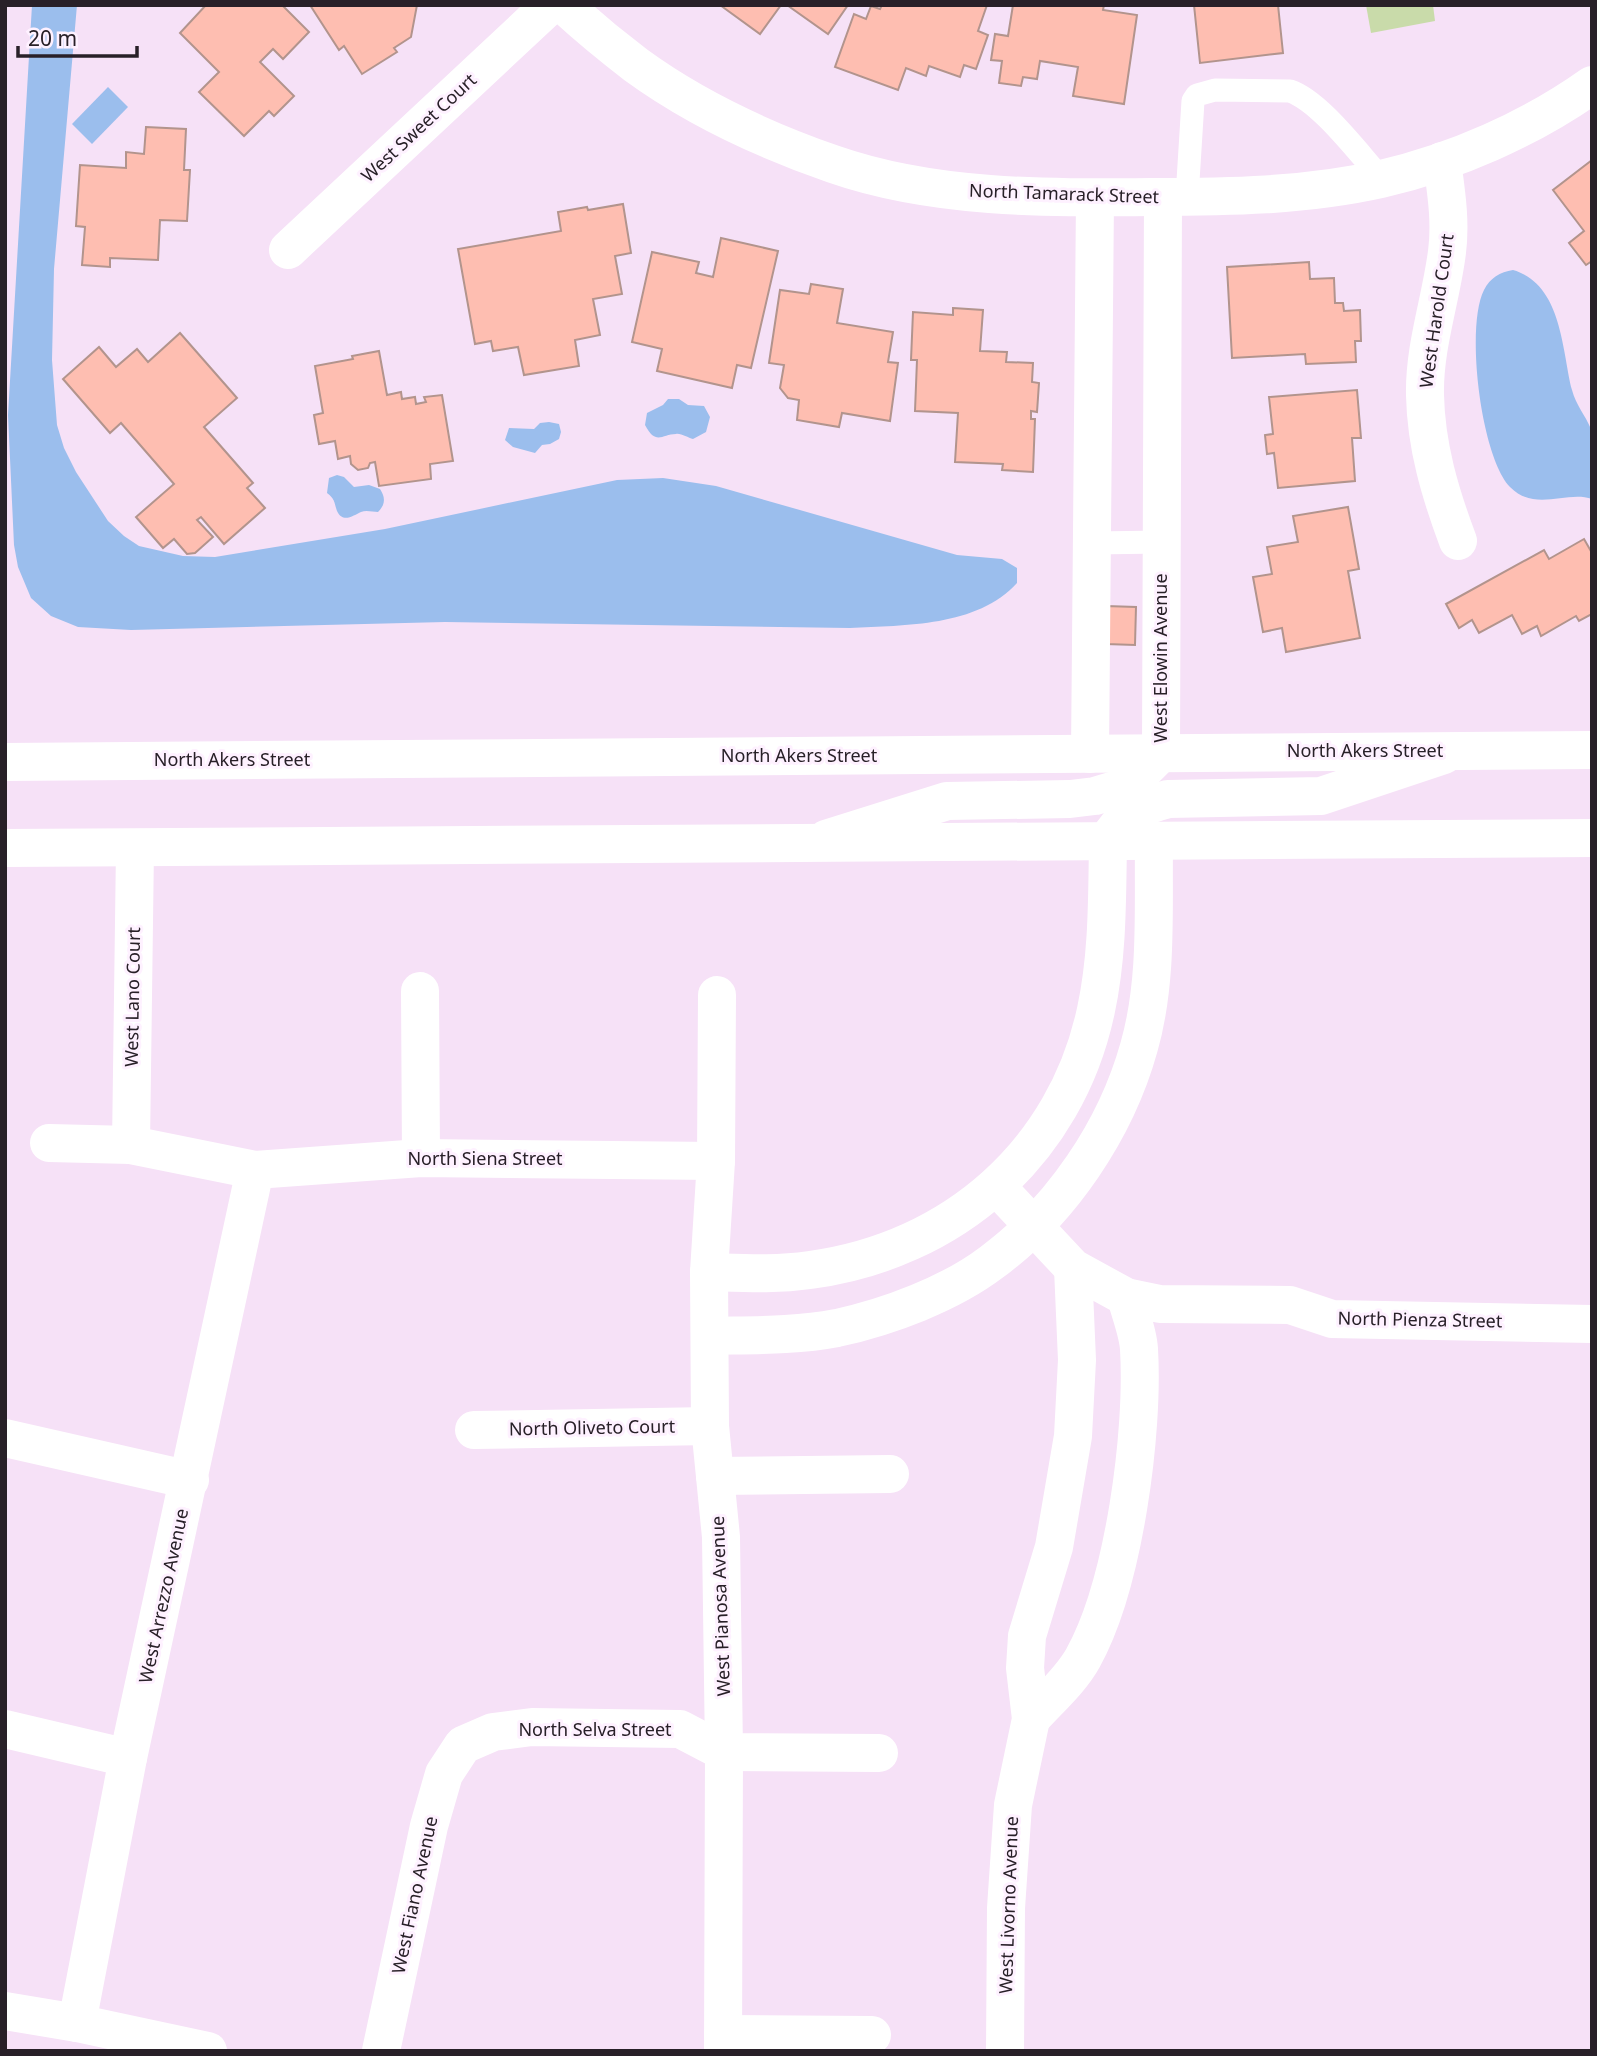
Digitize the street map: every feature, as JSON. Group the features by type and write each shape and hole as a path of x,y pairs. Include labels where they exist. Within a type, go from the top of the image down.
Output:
{"street":[{"name":"West Sweet Court","path":"288,250 551,5"},
{"name":"North Tamarack Street","path":"564,5 638,66 677,91 756,134 811,156 875,176 973,191 1095,198 1319,190 1382,179 1442,161 1533,122 1592,85"},
{"name":"West Harold Court","path":"1442,161 1448,214 1447,251 1427,354 1425,393 1427,434 1438,487 1458,541"},
{"name":"West Elowin Avenue","path":"817,842 947,801 1070,799 1095,796 1133,781 1161,753 1162,542 1175,197"},
{"path":"1090,754 1095,198"},
{"name":"North Akers Street","path":"5,762 1592,750"},
{"path":"709,1272 776,1274 822,1269 863,1259 954,1219 996,1186 1044,1133 1067,1094 1086,1048 1105,958 1108,841 1115,827 1128,814 1168,799 1321,796 1456,751"},
{"path":"5,848 1592,838"},
{"path":"710,1336 774,1335 836,1328 897,1311 950,1287 990,1264 1035,1227 1078,1173 1106,1127 1122,1095 1139,1047 1148,1006 1151,968 1154,841"},
{"name":"West Lano Court","path":"131,1145 135,848"},
{"path":"420,991 421,1158"},
{"name":"West Pianosa Avenue","path":"717,995 716,1161 709,1272 710,1426 721,1537 724,1752 723,2042"},
{"name":"North Siena Street","path":"48,1143 131,1145 256,1170 421,1158 716,1161"},
{"name":"West Arrezzo Avenue","path":"77,2023 128,1758 256,1170"},
{"path":"996,1186 1073,1268 1126,1297 1139,1345 1132,1474 1121,1542 1106,1605 1083,1659 1031,1718"},
{"name":"West Livorno Avenue","path":"1005,2051 1006,1908 1012,1818 1031,1718 1025,1668 1027,1636 1054,1547 1073,1437 1077,1360 1073,1268"},
{"name":"North Pienza Street","path":"1126,1297 1160,1304 1290,1305 1332,1319 1592,1324"},
{"name":"North Oliveto Court","path":"474,1430 710,1426"},
{"path":"5,1438 190,1480"},
{"path":"715,1476 890,1474"},
{"name":"North Selva Street","path":"463,1745 493,1732 532,1727 680,1729 724,1752"},
{"path":"5,1729 128,1758"},
{"name":"West Fiano Avenue","path":"381,2051 429,1826 444,1774 463,1745"},
{"path":"724,1752 879,1753"},
{"path":"5,2011 77,2023 208,2051"},
{"path":"723,2042 872,2035"}],"lane":[{"path":"1175,197 1193,101 1197,95 1215,90 1290,91 1298,94 1319,110 1382,179"},
{"path":"1093,543 1162,542"}],"green space":[{"path":"1366,5 1433,5 1435,21 1371,33"}],"water":[{"path":"32,5 77,5 54,269 52,360 57,425 64,448 76,472 108,521 139,546 183,556 215,557 385,529 617,480 663,478 716,486 957,555 1002,559 1017,568 1017,583 1001,597 961,616 916,624 850,628 445,622 131,630 78,627 51,616 31,598 18,567 14,545 8,415"},
{"path":"108,87 128,107 92,144 72,124"},
{"path":"1513,270 1529,278 1541,289 1557,320 1572,390 1592,434 1592,499 1572,497 1541,500 1520,495 1510,487 1491,449 1484,421 1476,361 1478,308 1489,282 1500,274"},
{"path":"668,399 704,406 710,417 706,432 693,439 678,434 659,437 653,435 645,425 647,413 663,405"},
{"path":"540,423 559,424 559,439 542,445 535,453 513,447 505,440 509,428 534,429"},
{"path":"337,475 344,477 354,487 369,485 380,489 384,498 378,512 363,511 349,518 339,515 333,499 327,493 329,478"}],"building":[{"path":"206,5 282,5 309,32 283,59 273,49 260,62 294,96 274,116 269,111 244,136 199,92 219,72 180,33"},
{"path":"310,5 417,5 411,37 394,48 397,52 362,74 344,46 339,50"},
{"path":"720,5 781,5 760,34"},
{"path":"787,5 848,5 828,34"},
{"path":"882,5 987,5 978,31 988,35 976,69 964,65 960,77 929,66 926,76 906,68 898,90 835,67 854,14 866,19 871,6 880,9"},
{"path":"1013,5 1104,5 1103,10 1137,15 1124,104 1073,96 1078,67 1040,61 1037,79 1023,77 1021,86 999,83 1002,61 991,60 995,34 1008,36"},
{"path":"1194,5 1278,5 1283,53 1200,63"},
{"path":"146,127 186,129 184,170 190,170 187,221 160,220 158,260 110,258 110,267 82,265 85,227 76,226 80,165 126,168 126,152 144,154"},
{"path":"1592,160 1592,261 1586,265 1569,243 1584,231 1553,190"},
{"path":"623,204 631,253 615,256 622,294 593,299 600,335 575,340 579,366 524,375 518,347 493,351 491,341 475,344 458,249 561,231 558,212"},
{"path":"721,238 778,251 751,368 737,365 732,388 657,371 662,349 632,342 652,252 699,262 696,273 713,277"},
{"path":"1309,262 1310,279 1334,278 1335,303 1343,303 1344,311 1360,310 1361,341 1355,341 1356,362 1306,364 1305,354 1232,358 1227,267"},
{"path":"811,284 843,289 837,323 893,332 888,362 898,363 890,421 842,413 839,427 797,420 799,400 788,398 780,388 784,365 769,363 780,290 809,294"},
{"path":"953,308 983,310 980,351 1007,352 1006,362 1033,363 1032,382 1039,383 1037,412 1031,411 1031,419 1035,419 1033,472 1002,470 1003,464 955,462 958,413 915,411 917,360 911,360 913,312 953,315"},
{"path":"180,333 237,398 204,427 253,483 247,488 265,508 224,544 201,517 197,520 213,537 195,553 187,554 174,539 163,548 136,517 174,484 121,423 110,433 63,379 99,347 116,367 137,349 148,362"},
{"path":"379,351 387,395 401,392 402,399 415,397 416,404 426,402 424,397 442,395 453,461 430,464 431,479 379,486 375,462 370,463 368,468 358,470 351,464 350,456 338,459 335,441 319,444 314,415 323,413 315,366"},
{"path":"1357,390 1361,438 1352,438 1355,481 1278,488 1274,453 1267,454 1265,435 1273,434 1269,397"},
{"path":"1348,507 1359,569 1348,571 1360,638 1286,652 1282,628 1263,632 1253,577 1272,574 1267,547 1298,542 1293,516"},
{"path":"1584,539 1592,553 1592,614 1579,621 1576,616 1541,636 1537,626 1522,634 1512,615 1479,633 1472,620 1459,628 1446,604 1544,550 1549,559"},
{"path":"1106,606 1136,607 1135,645 1106,644"}]}
